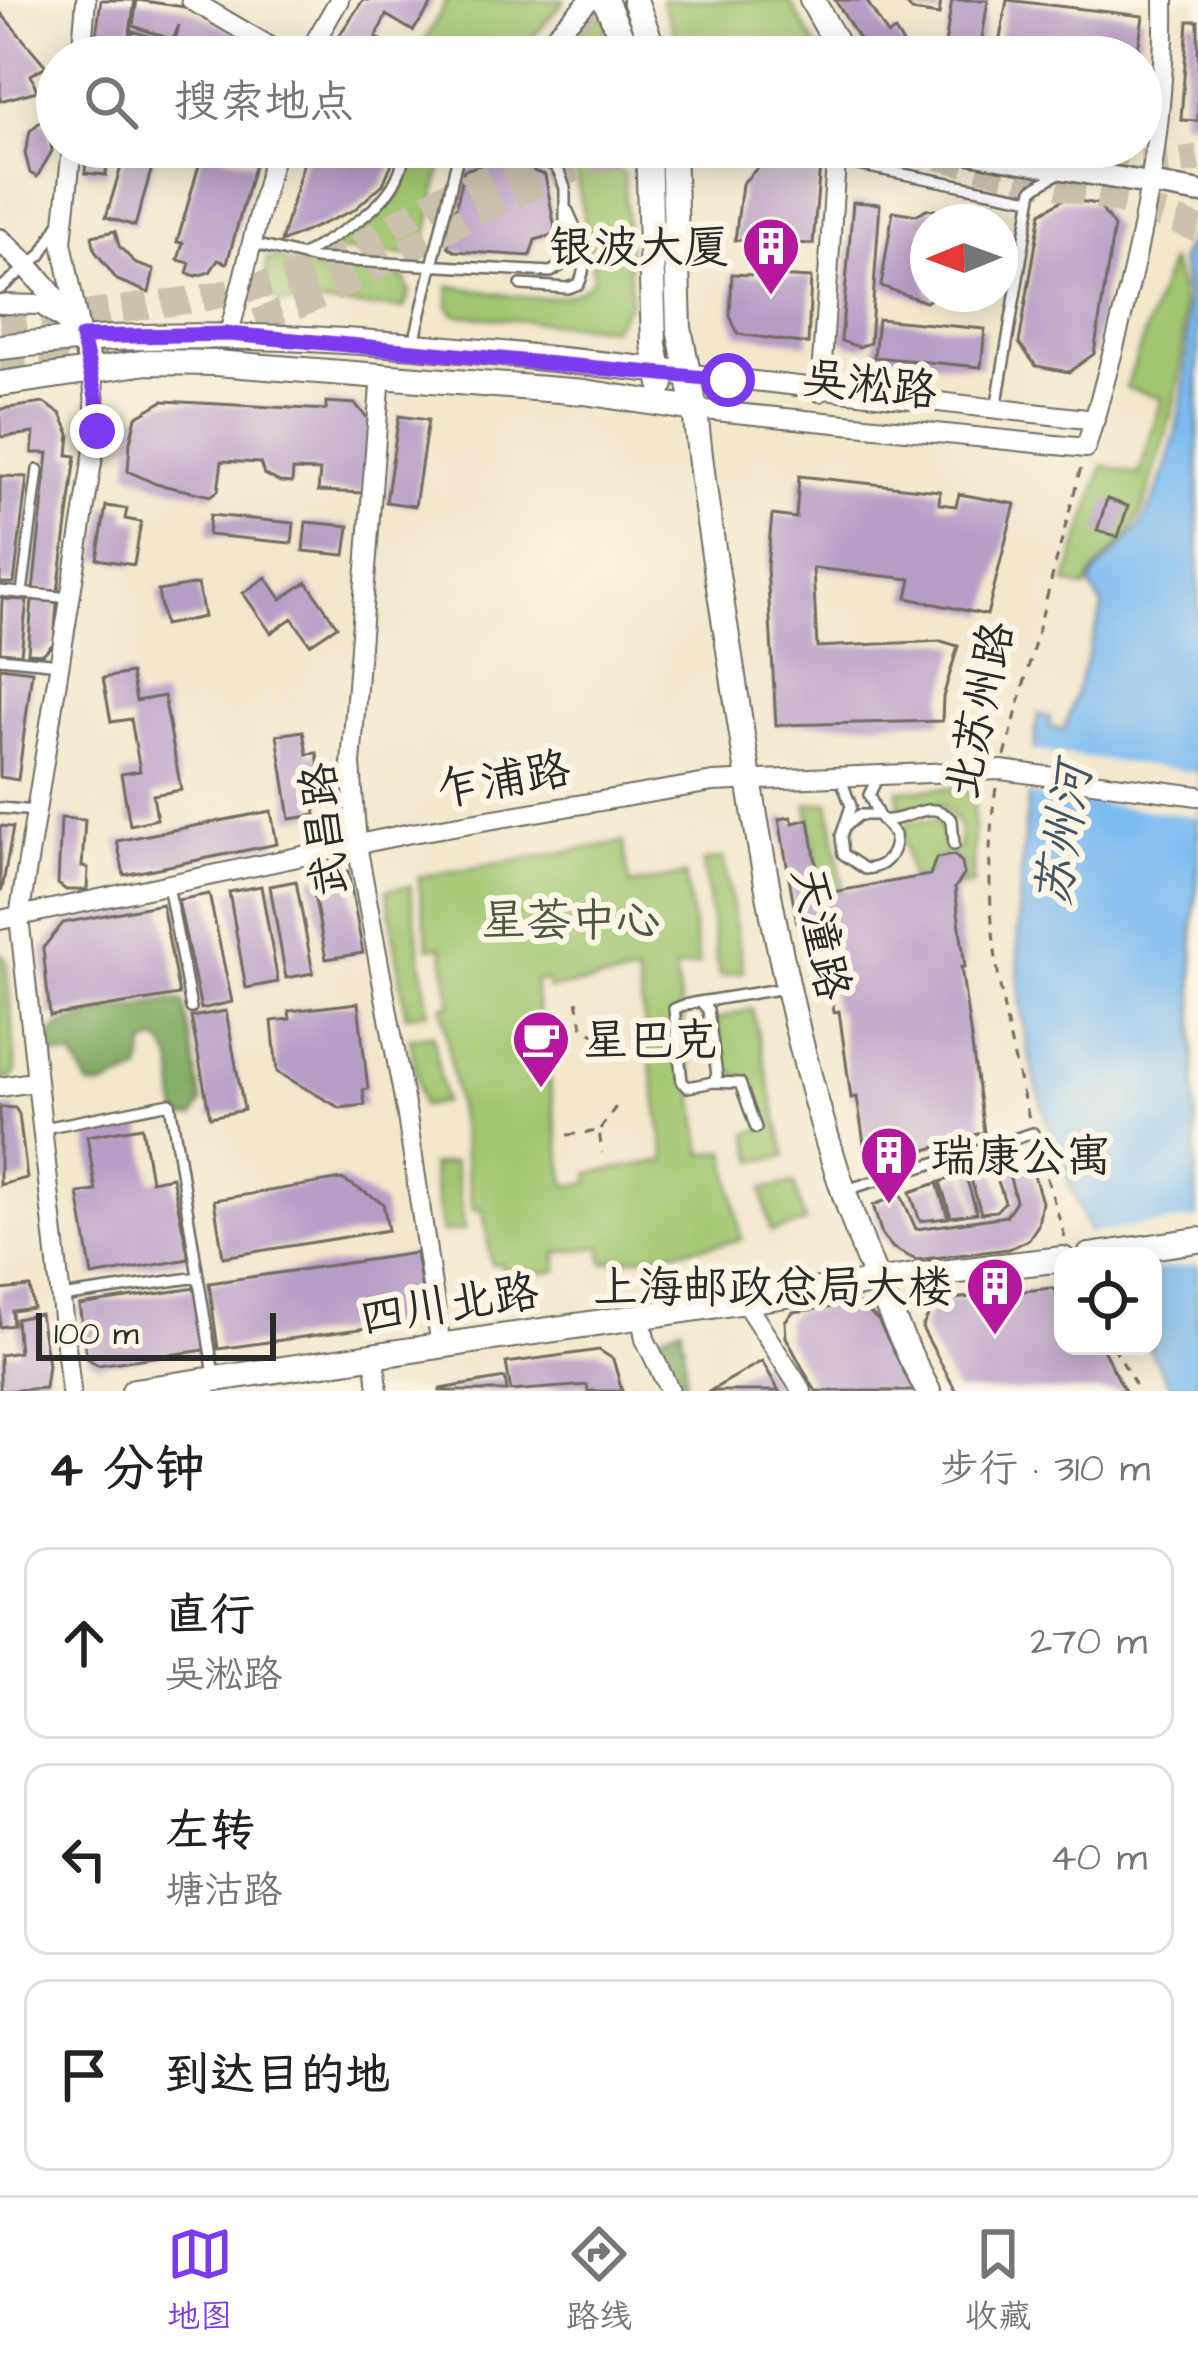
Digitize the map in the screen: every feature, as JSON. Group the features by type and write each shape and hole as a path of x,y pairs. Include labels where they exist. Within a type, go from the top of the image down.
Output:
{"main road":[{"path":"604,0 621,36"},
{"path":"635,0 648,36"},
{"path":"812,0 832,36"},
{"name":"天潼路","path":"648,168 652,325 684,408 701,473 747,781 791,988 844,1190 874,1282 928,1391"},
{"name":"天潼路","path":"672,372 673,168"},
{"name":"吴淞路","path":"0,347 82,337 229,334 672,372"},
{"name":"吴淞路","path":"0,384 92,368 215,362 381,373 684,408"},
{"name":"四川北路","path":"1133,1247 1198,1240"},
{"name":"四川北路","path":"134,1391 1054,1256"}],"street":[{"path":"83,36 86,0"},
{"path":"191,0 252,36"},
{"path":"318,36 339,0"},
{"path":"554,36 590,0"},
{"path":"1162,87 1164,0"},
{"path":"70,168 66,276 92,368 97,431 36,812 9,919 70,1391"},
{"path":"229,334 271,168"},
{"path":"820,392 836,168"},
{"path":"1044,168 1198,192"},
{"path":"1086,448 1154,168"},
{"path":"0,240 29,267 82,337"},
{"path":"0,304 41,305 82,337"},
{"name":"吴淞路","path":"672,372 1095,420"},
{"name":"武昌路","path":"381,373 351,764 357,845 441,1347"},
{"name":"吴淞路","path":"684,408 1086,448"},
{"name":"乍浦路","path":"9,919 357,845 683,787 1001,770 1198,796"},
{"path":"0,1087 33,1082"},
{"path":"744,1301 802,1391"},
{"path":"640,1316 654,1362 670,1391"},
{"path":"374,1358 378,1391"}],"lane":[{"path":"304,254 384,200 396,186 401,168"},
{"path":"412,348 455,168"},
{"path":"251,244 432,267 551,272 565,262 566,188 555,168"},
{"path":"897,168 1031,199"},
{"path":"996,410 1031,199 1046,177 1064,172"},
{"path":"521,284 568,288 579,284 586,269 584,255 566,206"},
{"path":"0,290 29,267 65,215"},
{"path":"22,593 38,470"},
{"path":"0,591 70,598"},
{"path":"0,658 60,664"},
{"path":"880,775 869,795 895,840"},
{"path":"841,779 851,794 844,854 865,869 889,860 912,813"},
{"path":"0,808 36,812"},
{"path":"844,827 859,815 882,818 928,808 947,814 954,845"},
{"path":"168,885 191,1008"},
{"path":"733,1079 688,1087 682,1082 672,1015 680,1005 791,988"},
{"path":"707,1004 716,1066 713,1082"},
{"path":"716,1066 745,1089 756,1128"},
{"path":"38,1129 170,1103 215,1380"},
{"path":"844,1190 1033,1132"},
{"path":"59,1298 198,1276"}],"path":[{"name":"北苏州路","path":"1076,1247 1033,1132 1010,1046 991,856 1001,770 1031,640 1086,448"},
{"path":"577,1001 582,1026 611,1045"},
{"path":"602,1153 599,1131 620,1101"},
{"path":"566,1135 599,1131"},
{"path":"1118,1355 1139,1391"}],"green space":[{"path":"447,0 565,0 534,36 427,36"},
{"path":"661,0 789,0 810,36 677,36"},
{"path":"593,12 606,19 611,36 568,36"},
{"path":"408,168 441,168 425,246 410,255 336,251 333,243 398,198"},
{"path":"575,168 616,168 624,175 631,301 612,328 455,315 448,306 449,286 548,298 583,289 594,277"},
{"path":"267,259 310,269 405,279 410,291 404,308 281,303 265,293"},
{"path":"1170,261 1183,310 1181,363 1171,417 1139,517 1085,589 1066,583 1103,465 1139,475 1162,398 1126,388"},
{"path":"898,790 967,791 974,804 973,885 956,887 964,875 962,863 953,855 936,858 930,875 910,878 903,831 909,822 938,820 946,848 960,848 960,826 941,804 900,810"},
{"path":"829,802 843,890 821,894 807,804"},
{"name":"星荟中心","path":"623,842 630,885 685,875 699,965 675,969 703,1154 726,1151 741,1240 604,1263 601,1247 556,1253 558,1270 504,1278 501,1263 491,1264 483,1209 473,1210 442,1006 451,1004 442,946 429,948 418,877","holes":["637,975 666,1161 589,1173 590,1183 566,1186 534,982 546,980 548,989"]},
{"path":"723,858 744,972 719,976 703,862"},
{"path":"410,886 429,1012 406,1015 387,890"},
{"path":"0,953 6,958 16,1071 11,1078 0,1080"},
{"path":"177,1000 184,1003 202,1102 194,1117 182,1118 172,1062 160,1041 146,1044 140,1072 99,1088 88,1085 74,1057 52,1055 47,1043 58,1027 90,1015"},
{"path":"752,1009 786,1157 755,1161 748,1133 765,1128 750,1083 724,1066 717,1019"},
{"path":"433,1035 444,1102 422,1106 410,1038"},
{"path":"454,1162 465,1230 442,1233 431,1166"},
{"path":"794,1183 805,1223 771,1232 762,1189"},
{"path":"682,1326 684,1389 674,1383 656,1336"}],"water":[{"name":"苏州河","path":"1198,219 1198,872 1193,927 1198,1391 1174,1391 1152,1355 1162,1355 1162,1247 1095,1247 1035,1080 1022,1014 1018,928 1038,714 1050,718 1049,726 1064,730 1103,607 1090,586 1142,522 1176,429 1187,323 1180,260"}],"pier":[{"path":"1028,750 1198,773 1198,817 1023,794"},
{"path":"1198,1219 1198,1264 1162,1269 1162,1247 1091,1247 1085,1234"}],"building":[{"path":"101,0 135,0 129,36 96,36"},
{"path":"137,0 184,7 242,36 176,36 179,25 175,36 162,36 133,26"},
{"path":"363,0 435,0 413,31 386,15 377,36 339,36"},
{"path":"835,0 866,0 888,35 895,31 898,36 857,36"},
{"path":"904,0 941,0 939,15 912,11"},
{"path":"952,0 988,0 982,36 946,36"},
{"path":"1007,0 1143,16 1140,36 1000,36"},
{"path":"0,12 36,54 36,72 31,75 36,91 0,101"},
{"path":"1188,21 1198,21 1198,121 1181,120"},
{"path":"36,126 36,168 42,168 37,177 30,173 25,153"},
{"path":"85,168 106,168 106,175 85,173"},
{"path":"121,168 152,168 135,226 106,217"},
{"path":"198,168 254,168 227,263 218,260 210,272 196,276 187,273 190,263 178,260 183,243 177,242"},
{"path":"302,168 390,168 383,184 354,210 281,242"},
{"path":"523,168 545,175 556,234 535,240 530,256 454,251 448,246 464,170"},
{"path":"757,168 820,168 813,244 735,240 742,184"},
{"path":"1064,199 1098,204 1114,227 1094,354 1069,372 1036,366 1019,343 1041,213"},
{"path":"853,202 880,204 870,343 859,347 841,341"},
{"path":"893,211 910,214 910,296 881,286"},
{"path":"115,231 119,246 136,264 154,270 149,293 117,280 95,251 92,236"},
{"name":"银波大厦","path":"732,274 811,278 808,344 738,334 730,316"},
{"path":"878,319 985,329 981,367 874,357"},
{"path":"163,401 326,410 326,402 355,404 371,422 363,493 318,491 320,471 293,470 292,483 280,482 264,474 260,463 222,461 218,491 211,496 156,484 128,471 130,442 136,417"},
{"path":"44,403 61,414 70,434 68,455 76,456 58,591 33,590 48,453 32,453 34,433 0,437 0,409"},
{"path":"399,416 428,420 415,506 386,502"},
{"path":"0,476 27,477 14,583 0,583"},
{"path":"799,476 940,491 939,504 956,506 959,494 1015,504 987,615 907,598 911,579 813,568 817,647 941,641 958,646 943,697 942,721 776,725 767,566 772,515 796,518"},
{"path":"1107,499 1128,506 1118,537 1097,531"},
{"path":"106,506 127,509 125,519 141,522 134,565 97,559"},
{"path":"210,515 294,523 292,543 208,535"},
{"path":"306,522 349,526 345,555 303,551"},
{"path":"266,577 281,599 307,582 337,626 310,644 292,618 271,633 243,593"},
{"path":"198,584 204,617 164,625 158,591"},
{"path":"2,599 27,600 21,654 0,652"},
{"path":"32,600 57,602 54,643 43,654 28,653"},
{"path":"0,667 32,671 18,780 0,777"},
{"path":"131,673 136,701 164,696 181,790 153,795 157,819 130,825 121,774 140,771 131,719 111,722 103,678"},
{"path":"303,731 307,754 317,753 323,792 313,793 316,815 290,819 277,735"},
{"path":"271,811 277,844 124,875 117,841"},
{"path":"791,817 793,823 809,819 821,894 930,875 936,858 954,855 962,862 964,875 955,888 965,967 961,967 984,1132 873,1167 867,1163 857,1097 851,1098 839,1011 834,1012 823,924 798,929 779,819"},
{"path":"61,818 85,820 82,867 88,868 87,890 66,890 58,884"},
{"path":"0,826 13,827 2,890 0,890"},
{"path":"348,871 363,953 326,959 311,878"},
{"path":"296,881 313,973 286,978 270,886"},
{"path":"261,886 278,982 246,988 229,892"},
{"path":"209,894 232,1002 201,1009 178,900"},
{"path":"162,904 179,995 50,1016 43,948 63,923"},
{"path":"358,1003 368,1089 363,1090 365,1105 340,1108 277,1072 272,1021 290,1019 289,1011"},
{"path":"226,1011 244,1110 210,1117 191,1017"},
{"path":"0,1107 15,1108 19,1114 27,1178 0,1185"},
{"path":"142,1127 151,1181 172,1177 189,1259 92,1276 78,1193 96,1191 87,1136"},
{"name":"瑞康公寓","path":"1028,1155 1042,1202 1038,1225 1028,1240 1009,1249 916,1260 893,1248 882,1235 873,1205 901,1195 916,1229 1006,1216 1016,1201 1006,1162"},
{"path":"993,1166 1005,1202 996,1211 981,1213 969,1173"},
{"path":"965,1174 977,1213 951,1217 940,1182"},
{"path":"342,1179 383,1203 388,1230 223,1257 214,1200"},
{"path":"937,1183 948,1218 920,1221 910,1192"},
{"path":"416,1253 424,1301 420,1314 409,1322 218,1349 209,1283"},
{"path":"30,1287 33,1308 12,1311 13,1325 0,1327 0,1290"},
{"path":"196,1288 205,1350 98,1365 87,1358 79,1305"},
{"name":"上海邮政总局大楼","path":"1051,1288 1054,1355 1106,1355 1125,1391 956,1391 922,1328 935,1301"},
{"path":"859,1304 878,1320 914,1391 816,1391 809,1380 786,1337 785,1321 793,1312"},
{"path":"40,1314 48,1365 45,1388 0,1391 0,1355 19,1352 16,1319"},
{"path":"599,1350 613,1359 622,1391 588,1391 587,1385 511,1391 506,1363"},
{"path":"762,1361 779,1391 710,1391"},
{"path":"505,1378 507,1391 440,1391 440,1389"}],"tunnel":[{"path":"575,0 614,36"},
{"path":"1162,162 1198,158"},
{"path":"0,326 204,298 291,279 331,262 444,196 511,168"},
{"path":"218,336 327,292 483,210 578,168"},
{"path":"986,168 1134,204 1198,229"},
{"path":"0,367 162,346"}],"place":[{"name":"银波大厦","path":"771,297"},
{"name":"星巴克","path":"541,1090"},
{"name":"瑞康公寓","path":"889,1206"},
{"name":"上海邮政总局大楼","path":"995,1337"}],"route":[{"path":"97,431 92,368 82,337 229,334 660,370 728,380"}]}
